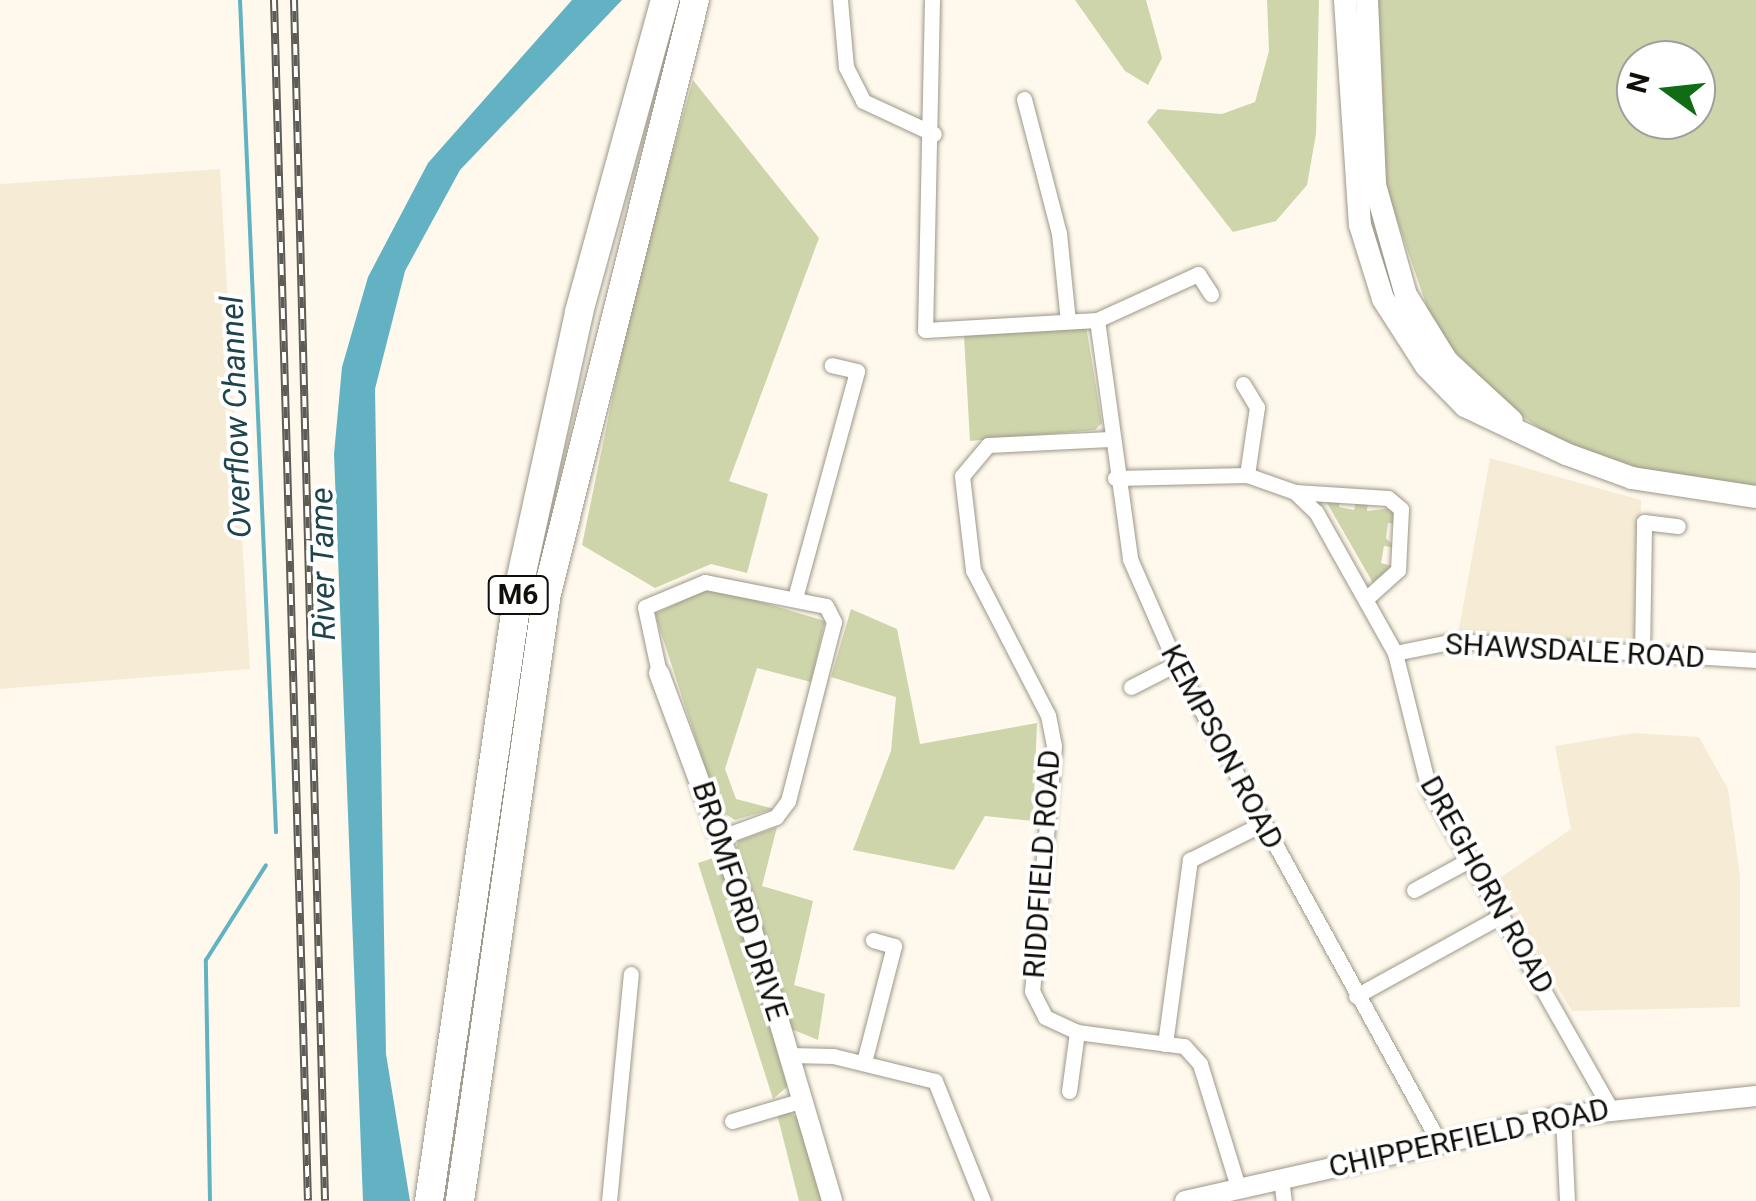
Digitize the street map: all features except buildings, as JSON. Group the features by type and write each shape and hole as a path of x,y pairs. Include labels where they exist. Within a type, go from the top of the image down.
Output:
{"highway":[{"name":"M6","path":"429,1201 519,586 579,312 665,0"},
{"name":"M6","path":"460,1201 547,594 694,0"}],"main road":[{"path":"1344,0 1353,187 1376,282 1398,328 1466,406 1632,478 1756,497"},
{"path":"1367,0 1374,172 1406,295 1447,362 1526,433"}],"street":[{"path":"840,0 846,66 863,102 934,134"},
{"path":"932,0 934,134 925,330 1097,320 1198,274 1211,294"},
{"path":"1024,100 1059,233 1068,320"},
{"name":"KEMPSON ROAD","path":"1097,320 1115,478 1130,558 1176,664 1439,1142"},
{"path":"722,837 776,817 788,801 834,622 826,606 795,598 857,371 832,365"},
{"path":"1243,384 1257,407 1247,474"},
{"name":"RIDDFIELD ROAD","path":"1110,439 988,445 970,458 961,497 972,570 1048,716 1032,991 1045,1016 1077,1032 1184,1046 1200,1064 1238,1187"},
{"path":"1115,478 1247,474 1295,492 1388,498 1401,508 1398,570 1368,597"},
{"name":"DREGHORN ROAD","path":"1295,492 1368,597 1395,653 1424,777 1610,1108"},
{"path":"1642,654 1644,522 1678,526"},
{"name":"BROMFORD DRIVE","path":"795,598 726,581 648,604 659,673 722,837 832,1201"},
{"name":"SHAWSDALE ROAD","path":"1395,653 1454,641 1756,660"},
{"path":"1132,687 1176,664"},
{"path":"1165,1044 1190,860 1262,824"},
{"path":"1414,890 1470,860"},
{"path":"1356,996 1501,916"},
{"path":"864,1062 894,946 874,940"},
{"path":"609,1201 624,983"},
{"path":"1069,1092 1077,1032"},
{"path":"790,1055 864,1062 935,1082 948,1099 948,1125 983,1201"},
{"name":"CHIPPERFIELD ROAD","path":"1185,1201 1563,1116 1610,1108 1756,1096"},
{"path":"732,1121 803,1100"},
{"path":"1563,1116 1567,1201"},
{"path":"1281,1178 1284,1201"}],"shaded area":[{"path":"220,169 250,669 0,689 0,184"},
{"path":"1490,458 1641,500 1639,644 1458,634"},
{"path":"1634,733 1699,737 1728,789 1740,876 1740,1007 1572,1011 1494,882 1571,829 1555,746"}],"green space":[{"path":"1075,0 1146,0 1162,58 1148,85 1125,71"},
{"path":"1267,0 1319,0 1316,134 1307,185 1276,221 1233,232 1147,122 1158,109 1222,114 1255,102 1269,51"},
{"path":"1373,0 1756,0 1756,490 1633,472 1556,440 1492,395 1434,327 1385,185"},
{"path":"693,80 819,238 729,481 768,494 747,573 711,564 655,588 582,545 638,274"},
{"path":"1086,326 1102,423 1095,430 970,441 964,336"},
{"path":"1323,496 1341,496 1339,507 1354,510 1357,499 1368,501 1367,511 1393,508 1399,524 1388,523 1386,538 1396,548 1384,546 1381,563 1392,566 1373,583"},
{"path":"710,587 825,621 811,682 757,668 725,769 736,799 774,809 735,820 719,810 655,614"},
{"path":"851,609 897,629 920,744 1037,723 1033,821 985,816 954,870 853,850 891,751 896,697 831,677"},
{"path":"777,827 762,886 813,901 794,985 825,994 818,1040 789,1028 735,853 738,841"},
{"path":"719,856 788,1086 773,1099 698,863"},
{"path":"789,1112 802,1121 823,1201 799,1201 777,1114"}],"water":[{"path":"572,0 622,0 460,170 405,271 375,389 386,1054 410,1201 363,1201 334,454 342,367 368,277 428,163"}],"waterway":[{"name":"Overflow Channel","path":"240,0 276,832"},
{"name":"Overflow Channel","path":"210,1201 206,960 266,865"}],"railway":[{"path":"274,0 308,1201"},
{"path":"294,0 325,1201"}],"water label":[{"name":"River Tame","path":"323,564"}]}
